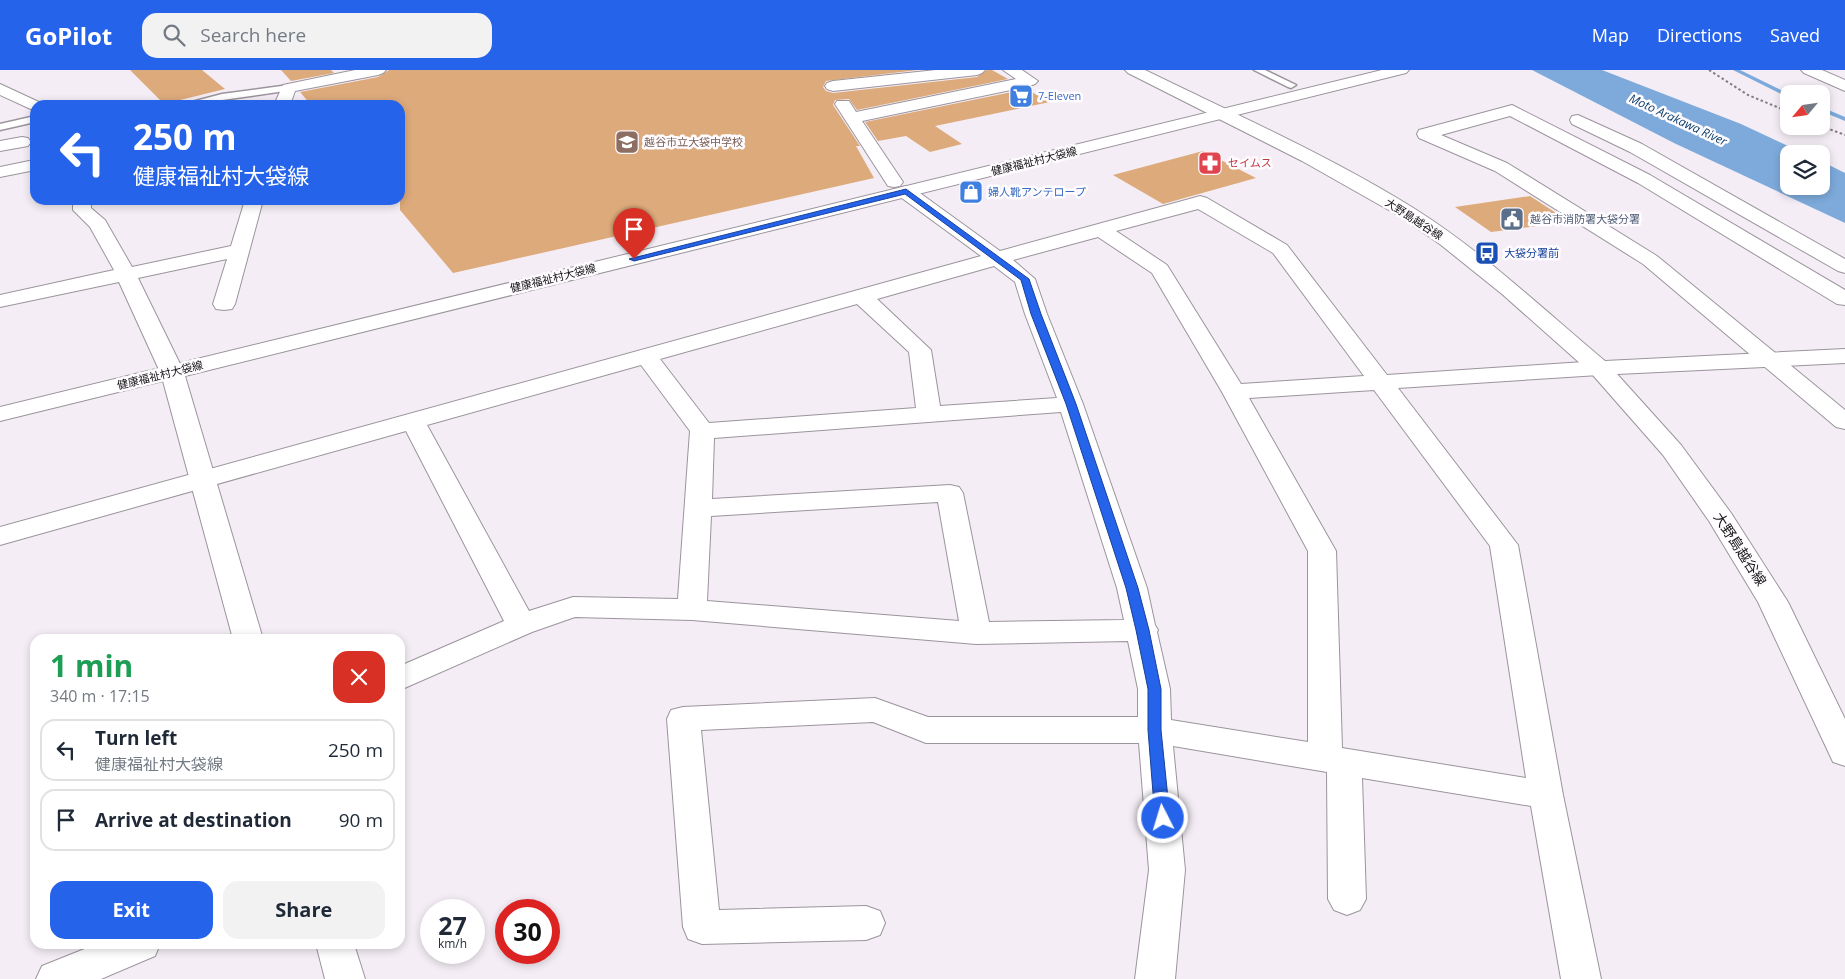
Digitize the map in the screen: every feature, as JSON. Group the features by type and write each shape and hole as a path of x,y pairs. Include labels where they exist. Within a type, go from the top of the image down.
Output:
{"street":[{"path":"284,100 289,88 378,70"},
{"path":"824,70 851,118 900,187 1025,279 1036,314 1071,404 1132,588 1143,630 1154,689 1154,730 1167,870 1155,979"},
{"path":"833,86 977,70"},
{"path":"851,118 1030,81 1011,70"},
{"name":"大野島越谷線","path":"1133,70 1346,177 1408,213 1448,241 1510,290 1599,368 1672,450 1721,519 1774,602 1845,754"},
{"path":"1214,110 1291,85 1353,70"},
{"path":"1214,110 1400,70"},
{"path":"1809,70 1845,86"},
{"path":"0,89 30,104"},
{"name":"健康福祉村大袋線","path":"0,414 168,365 1214,110"},
{"path":"1845,299 1644,179 1512,110 1424,134 1501,167 1650,260 1845,422"},
{"path":"1578,120 1636,148 1845,267"},
{"path":"0,146 22,142"},
{"path":"0,172 30,165"},
{"path":"0,536 1200,202 1280,249 1504,545 1546,795 1581,979"},
{"path":"82,205 82,210 98,224 126,274 168,365 204,479 247,634"},
{"path":"224,304 252,205"},
{"path":"1101,230 1160,268 1234,392 1322,551 1334,760 1347,898"},
{"path":"0,301 238,250"},
{"path":"861,296 920,350 929,414"},
{"path":"646,356 702,431 692,610"},
{"path":"1234,392 1599,368 1845,356"},
{"name":"健康福祉村大袋線","path":"0,397 168,365"},
{"path":"702,431 1071,404"},
{"path":"413,421 521,625"},
{"path":"698,508 950,493 976,632"},
{"path":"405,677 521,625 573,607 692,610 976,632 1143,630"},
{"path":"866,923 702,927 683,719 875,710 926,730 1154,730 1546,795"},
{"path":"56,979 129,949"},
{"path":"336,949 345,979"}],"lane":[{"path":"1258,70 1291,85"},
{"path":"210,100 289,88"},
{"path":"0,127 30,120"}],"path":[{"path":"1710,70 1748,95 1780,108"},
{"path":"1830,129 1845,135"}],"water":[{"name":"Moto Arakawa River","path":"1532,70 1602,70 1741,124 1786,145 1780,145 1780,193 1674,143"},
{"path":"1830,166 1845,173 1845,223 1785,195 1830,195"}],"building":[{"path":"130,70 202,70 225,89 180,100 160,100"},
{"path":"281,70 331,70 334,73 291,81"},
{"name":"越谷市立大袋中学校","path":"389,70 918,70 826,81 823,87 826,91 833,93 977,77 987,70 992,70 1008,79 857,110 849,99 835,100 833,105 860,146 856,146 874,178 453,273 400,210 400,205 405,205 405,100 307,100 300,92 378,77"},
{"path":"1026,89 1050,102 935,126 962,144 930,152 906,136 878,141 865,122"},
{"path":"1203,151 1256,178 1163,204 1113,175"},
{"path":"1530,196 1570,222 1491,232 1455,207"}],"waterway":[{"path":"1736,70 1780,92"},
{"path":"1830,113 1845,119"}],"place":[{"name":"7-Eleven","path":"1021,96"},
{"name":"越谷市立大袋中学校","path":"627,142"},
{"name":"セイムス","path":"1210,163"},
{"name":"婦人靴アンテロープ","path":"971,192"},
{"name":"越谷市消防署大袋分署","path":"1512,219"},
{"name":"大袋分署前","path":"1487,253"}],"route":[{"path":"634,259 906,192 1025,279 1036,314 1071,404 1132,588 1143,630 1154,689 1154,730 1163,818"}]}
